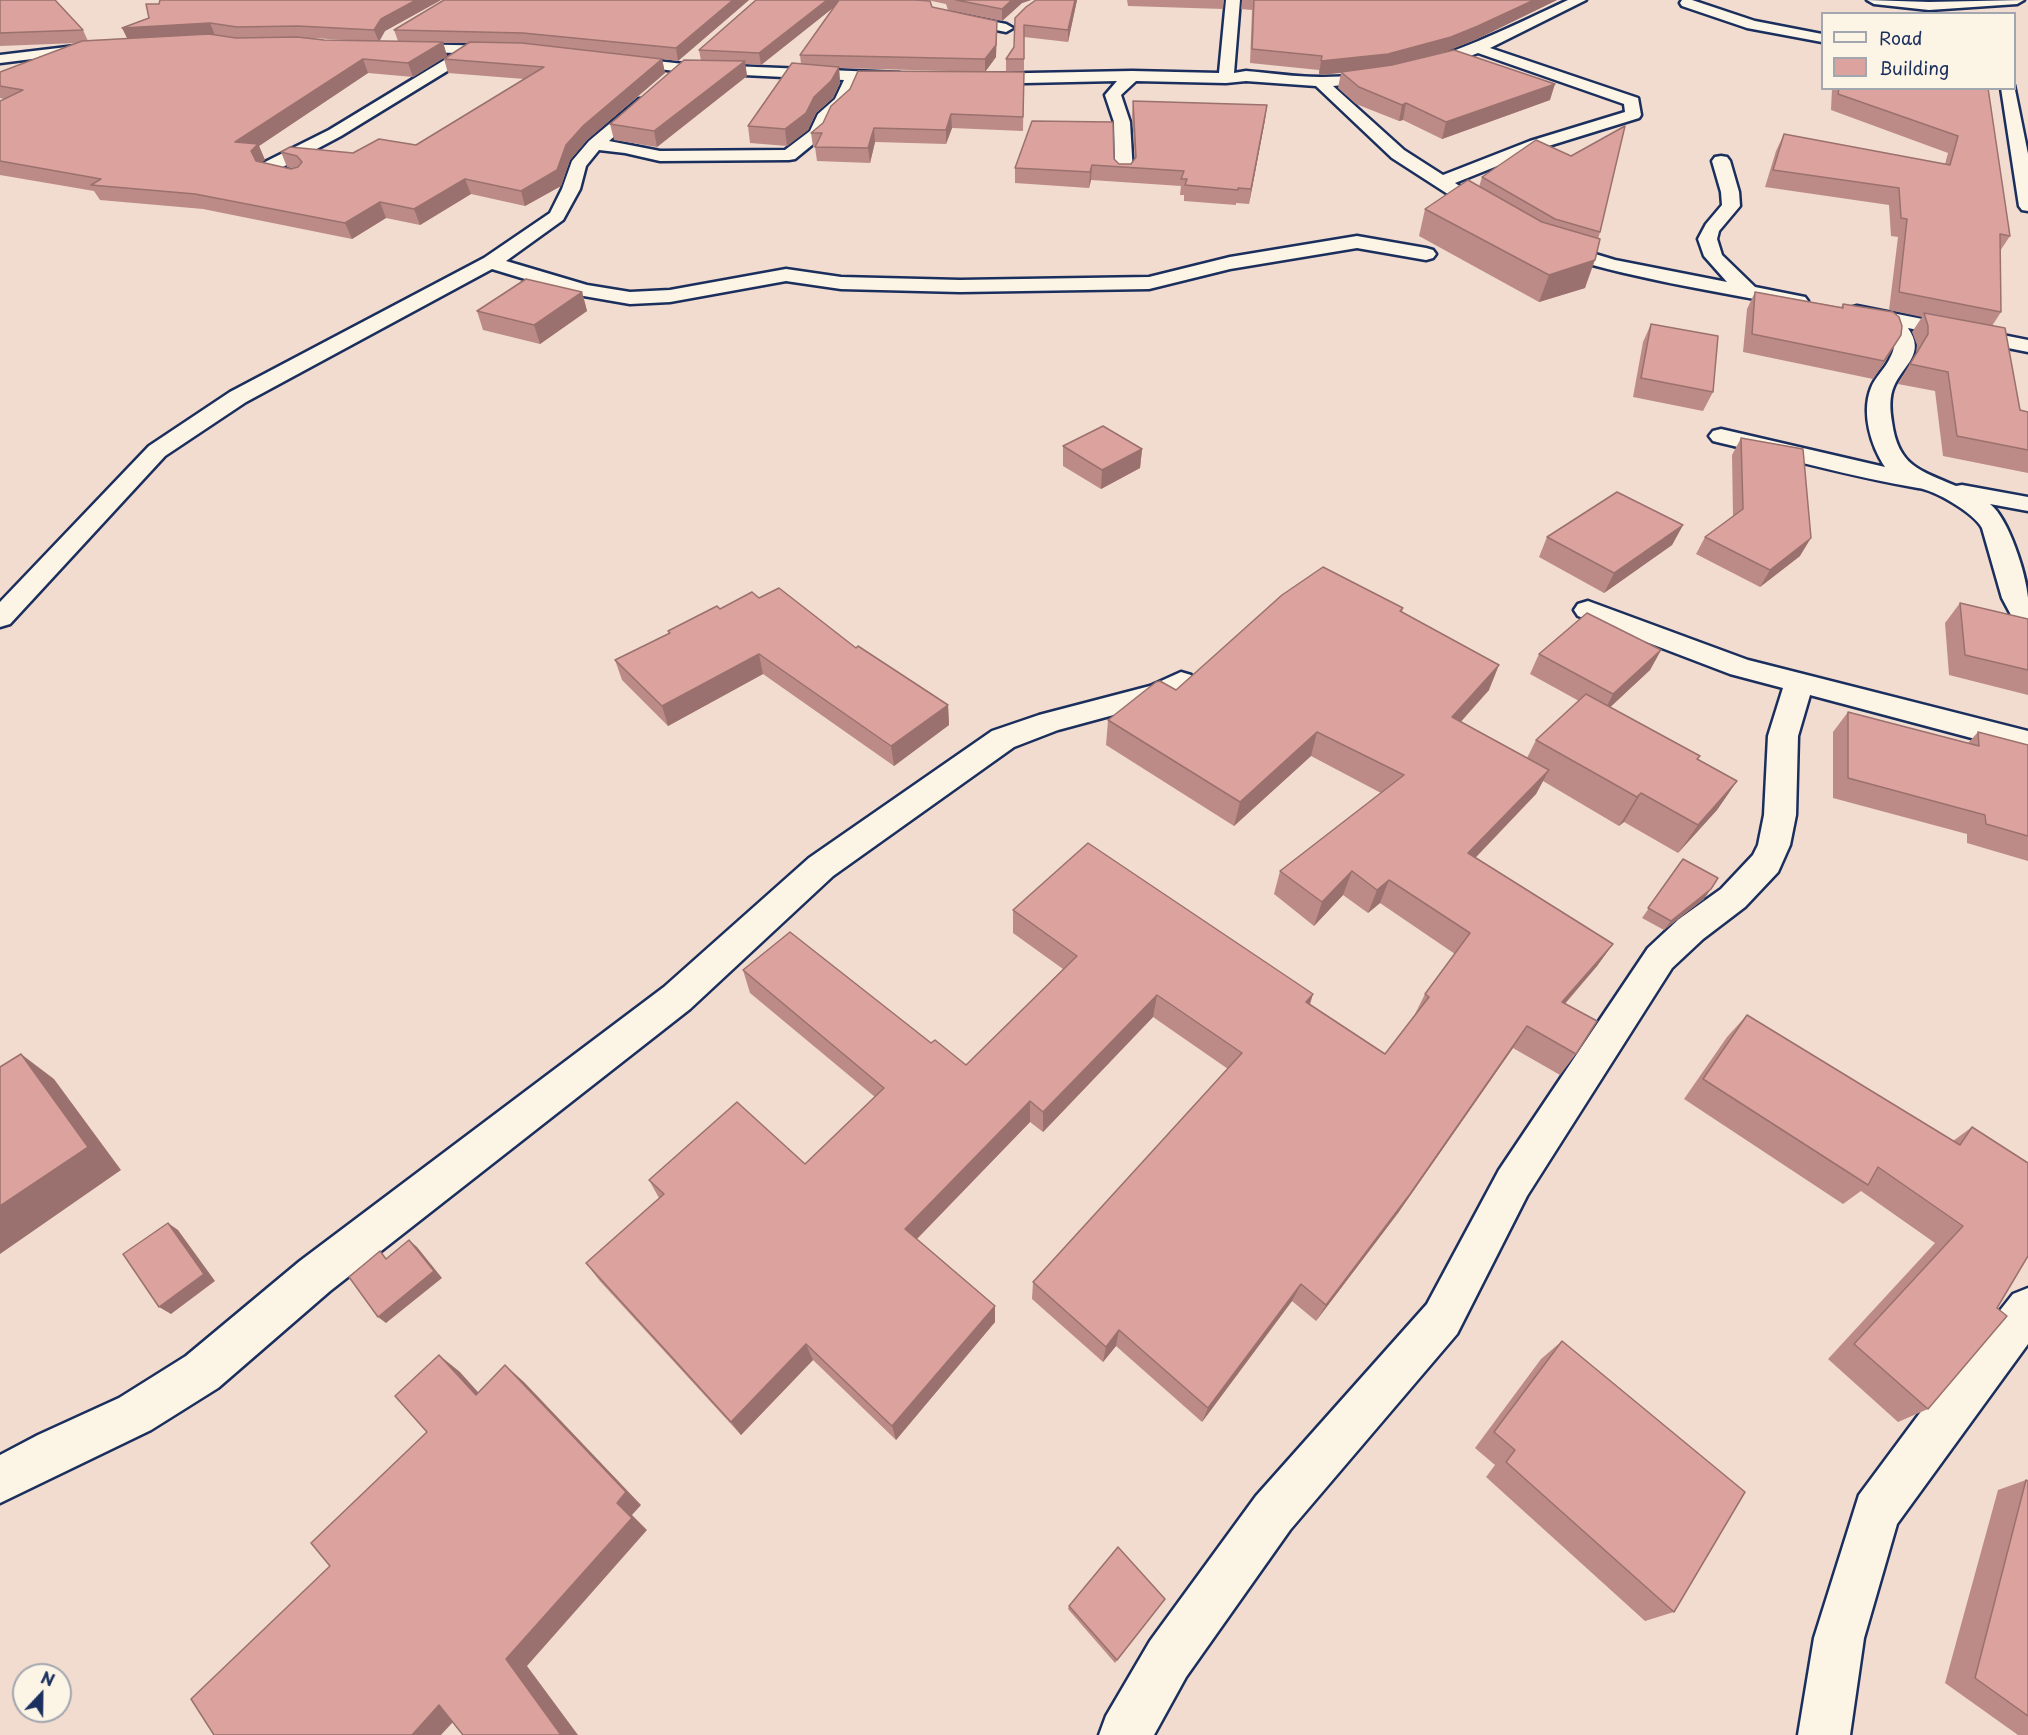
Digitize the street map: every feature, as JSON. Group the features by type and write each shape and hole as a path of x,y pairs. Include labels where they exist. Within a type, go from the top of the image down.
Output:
{"street":[{"path":"1226,78 1233,0"},
{"path":"959,79 1246,76 1320,82 1373,78 1423,67 1478,48 1579,0"},
{"path":"1874,0 1929,6 2017,0 2028,2"},
{"path":"1729,1 1681,2 1752,26 1821,38"},
{"path":"941,9 939,14 1007,35 1019,14"},
{"path":"388,42 386,47 515,51"},
{"path":"0,59 111,47"},
{"path":"1441,183 1480,164 1563,135 1634,115 1632,101 1478,48"},
{"path":"297,177 270,170 269,167 345,127 473,49"},
{"path":"0,618 157,451 238,397 491,262 557,216 571,189 578,165 595,145 701,53"},
{"path":"603,59 684,68 912,78"},
{"path":"994,80 995,70 1000,64"},
{"path":"1124,173 1122,122 1113,95 1132,76"},
{"path":"595,145 625,148 660,156 789,155 817,134 824,117 842,101 853,77"},
{"path":"1320,82 1398,154 1509,224"},
{"path":"2009,90 2028,206"},
{"path":"1721,161 1730,192 1731,206 1710,231 1707,242 1712,255 1748,291"},
{"path":"1533,238 1576,255 1816,304"},
{"path":"491,262 585,291 630,298 670,296 786,275 841,283 960,286 1149,283 1230,263 1357,242 1426,254"},
{"path":"1839,309 2028,346"},
{"path":"1884,318 1901,333 1905,341 1904,354 1882,387 1879,414 1888,453 1904,471 1973,503 1987,514 1995,528 2014,597 2028,622"},
{"path":"1721,436 1942,488 2028,504"},
{"path":"1588,610 1740,667 2028,742"},
{"path":"0,1480 54,1451 135,1414 202,1372 315,1276 677,998 821,867 1003,740 1050,722 1121,705 1159,693 1181,682"},
{"path":"1125,1735 1168,1659 1273,1513 1442,1319 1513,1183 1660,958 1691,929 1733,898 1766,863 1774,844 1780,815 1783,736 1799,682"},
{"path":"1824,1735 1839,1638 1876,1512 1950,1410 2028,1309"}],"building":[{"path":"0,0 55,0 83,30 0,33"},
{"path":"160,0 416,0 381,19 374,30 298,26 237,27 210,23 122,28 149,18 146,4 159,4"},
{"path":"444,0 733,0 676,48 523,33 394,30"},
{"path":"756,0 827,0 759,53 699,50"},
{"path":"839,0 930,1 932,7 997,21 996,45 985,59 800,55"},
{"path":"956,0 1012,0 1002,9"},
{"path":"1036,0 1075,0 1068,30 1024,25 1024,59 1006,59 1014,47 1015,18"},
{"path":"1254,0 1534,0 1451,37 1388,54 1321,61 1322,56 1252,49"},
{"path":"209,34 236,38 297,37 324,40 443,42 408,63 363,59 235,142 258,144 251,151 256,161 291,169 298,167 302,162 297,156 281,152 290,147 353,153 379,139 416,145 544,67 444,59 470,42 522,43 662,59 584,125 566,145 557,170 521,191 465,179 414,209 380,202 345,223 195,194 91,185 101,179 0,161 0,101 23,90 0,86 0,72 82,41"},
{"path":"1454,50 1555,84 1446,122 1406,103 1402,105 1359,87 1341,72 1392,65"},
{"path":"684,60 745,61 654,131 610,124"},
{"path":"792,63 839,67 831,81 814,97 806,113 785,129 748,126"},
{"path":"858,71 1024,72 1023,117 951,114 946,130 874,128 868,148 815,147 822,133 811,133 823,123 831,106 850,89"},
{"path":"1839,90 1988,90 2010,236 2000,234 2001,312 1899,292 1907,219 1901,218 1899,188 1773,170 1784,134 1950,165 1958,136 1838,94"},
{"path":"1133,101 1267,105 1251,189 1185,185 1187,179 1181,179 1184,171 1092,165 1090,172 1015,168 1032,121 1113,122 1114,159 1119,164 1131,164 1136,157"},
{"path":"1625,126 1600,232 1555,219 1482,177 1536,140 1571,156"},
{"path":"1468,180 1542,222 1600,239 1595,260 1549,275 1425,209"},
{"path":"526,279 582,292 534,325 477,311"},
{"path":"1755,292 1843,308 1843,304 1893,312 1899,317 1902,326 1901,335 1884,361 1752,334"},
{"path":"1924,313 2005,328 2020,410 2028,412 2028,450 1957,436 1948,372 1910,364 1928,334"},
{"path":"1651,324 1718,336 1713,392 1641,378"},
{"path":"1103,426 1142,449 1102,470 1063,446"},
{"path":"1741,438 1803,449 1811,538 1770,570 1705,537 1743,509"},
{"path":"1617,492 1683,525 1614,573 1547,537"},
{"path":"1323,567 1403,608 1400,611 1499,665 1452,717 1549,770 1468,853 1613,944 1562,1002 1597,1021 1576,1054 1527,1026 1410,1194 1326,1305 1301,1284 1208,1408 1119,1330 1106,1347 1033,1282 1242,1053 1157,995 1043,1112 1030,1101 905,1229 995,1306 892,1426 806,1344 731,1422 586,1263 664,1194 649,1180 737,1102 805,1164 884,1088 743,970 790,932 931,1043 935,1040 966,1065 1077,956 1013,910 1088,843 1313,994 1306,1002 1385,1054 1429,997 1425,994 1470,933 1389,880 1377,890 1352,871 1322,902 1280,871 1404,775 1317,732 1240,802 1108,720 1156,682 1160,681 1176,690 1282,595"},
{"path":"779,588 856,648 858,646 948,705 891,746 759,654 662,706 615,660 670,633 668,631 717,606 720,609 752,592 759,598"},
{"path":"1960,603 2028,619 2028,670 1965,655"},
{"path":"1587,613 1661,650 1613,694 1539,654"},
{"path":"1586,694 1700,756 1697,759 1737,781 1698,825 1641,793 1637,797 1536,740"},
{"path":"1848,712 1979,746 1978,732 2028,745 2028,836 1986,824 1985,815 1848,778"},
{"path":"1683,859 1718,878 1711,889 1671,921 1648,908"},
{"path":"1747,1015 1960,1145 1972,1127 2028,1163 2028,1256 1997,1308 2007,1316 1928,1409 1854,1344 1963,1226 1878,1167 1868,1185 1703,1079"},
{"path":"21,1054 88,1147 0,1206 0,1067"},
{"path":"168,1223 204,1274 159,1307 123,1254"},
{"path":"409,1240 434,1271 378,1317 349,1277 380,1251 386,1259"},
{"path":"1562,1341 1745,1492 1674,1612 1506,1462 1515,1450 1494,1432"},
{"path":"439,1355 476,1395 505,1365 626,1492 617,1503 632,1518 506,1659 561,1735 463,1735 439,1705 412,1735 214,1735 191,1699 330,1566 311,1543 427,1432 395,1396"},
{"path":"2026,1480 2028,1481 2028,1716 1975,1678"},
{"path":"1118,1547 1165,1599 1117,1660 1069,1606"}]}
